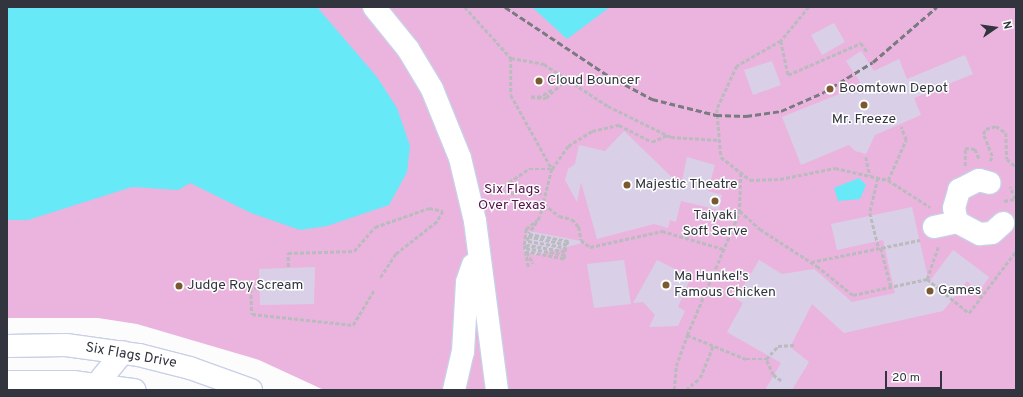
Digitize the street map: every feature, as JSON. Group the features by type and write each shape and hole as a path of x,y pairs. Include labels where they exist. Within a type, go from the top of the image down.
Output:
{"street":[{"path":"374,7 408,49 441,109 466,179 478,251 497,390"},
{"path":"957,222 954,208 959,190 979,180 990,183"},
{"path":"935,232 957,222"},
{"path":"957,222 980,234 992,232 1003,223"},
{"path":"454,390 463,352 467,282 478,251"},
{"name":"Six Flags Drive","path":"7,346 66,345 123,352 190,368 251,390"},
{"path":"97,384 123,352"},
{"path":"7,382 97,384 134,390"}],"path":[{"path":"465,7 511,58 544,64 608,106 667,135 720,140"},
{"path":"809,7 781,41 737,66 717,109 721,157 750,180 780,179 835,168 888,180 930,207 939,251 927,279"},
{"path":"781,41 788,76 861,43 868,53"},
{"path":"511,58 511,95 552,169"},
{"path":"552,90 541,97 531,97 546,98 563,82"},
{"path":"533,263 527,252 564,259 565,255 526,248 527,245 565,252 566,248 528,241 528,238 567,245 568,241 529,234 540,217 552,169 568,146 592,131 619,125 652,142 667,135"},
{"path":"888,180 906,140 901,127"},
{"path":"866,156 870,176"},
{"path":"546,194 514,194 499,189 529,169 552,169"},
{"path":"674,390 676,366 687,335 740,211 741,173"},
{"path":"878,178 870,213 891,287"},
{"path":"543,204 559,216 572,219 579,227 581,240 590,247 662,231 723,249"},
{"path":"288,267 288,253 354,251 375,227 429,208 443,211 437,222 396,254 380,279"},
{"path":"740,211 760,230 810,262 854,295 927,279"},
{"path":"528,267 523,252 526,229 540,217"},
{"path":"810,262 880,248 935,232"},
{"path":"927,279 969,313 1016,251"},
{"path":"258,288 251,288 252,314 353,325 374,290"},
{"path":"687,335 746,359 766,359 778,346 794,345"},
{"path":"686,390 700,378 713,346"},
{"path":"766,359 773,375 782,381"}],"green space":[{"name":"Six Flags Over Texas","path":"7,7 1016,7 1016,390 324,390 259,360 137,324 98,318 7,318"}],"water":[{"path":"7,7 317,7 377,77 397,108 410,146 407,172 389,205 327,226 300,230 251,213 190,183 178,190 132,187 28,220 7,220"},
{"path":"532,7 610,7 567,39"},
{"path":"859,178 866,185 860,199 838,201 834,188"}],"building":[{"path":"834,23 845,42 822,55 811,35"},
{"name":"Mr. Freeze","path":"861,51 874,71 899,59 907,79 965,55 973,74 914,98 921,115 875,135 866,154 855,151 849,145 801,165 782,117 862,85 846,61"},
{"path":"772,61 781,85 753,95 744,70"},
{"name":"Majestic Theatre","path":"624,131 681,186 687,157 715,165 708,191 722,195 719,210 681,201 676,222 670,220 668,228 654,224 597,239 581,182 577,202 565,180 568,169 575,164 579,145 605,151"},
{"path":"912,207 929,282 953,250 989,277 979,292 967,281 943,311 844,333 812,304 790,347 809,362 792,390 765,390 781,363 727,332 743,303 736,299 759,260 782,274 814,269 852,302 895,293 883,240 837,250 831,224"},
{"path":"528,231 586,242 536,255 524,253"},
{"path":"624,260 631,304 594,308 587,264"},
{"path":"657,260 691,277 678,307 685,311 678,326 649,327 655,315 643,302 633,303"},
{"path":"315,267 314,304 260,305 259,269"}],"railway":[{"path":"505,7 609,76 652,99 716,115 746,116 781,111 824,92 873,62 937,7"}],"place":[{"name":"Cloud Bouncer","path":"539,81"},
{"name":"Boomtown Depot","path":"830,89"},
{"name":"Mr. Freeze","path":"864,105"},
{"name":"Majestic Theatre","path":"627,185"},
{"name":"Taiyaki Soft Serve","path":"715,201"},
{"name":"Ma Hunkel's Famous Chicken","path":"666,285"},
{"name":"Judge Roy Scream","path":"179,286"},
{"name":"Games","path":"930,291"}]}
